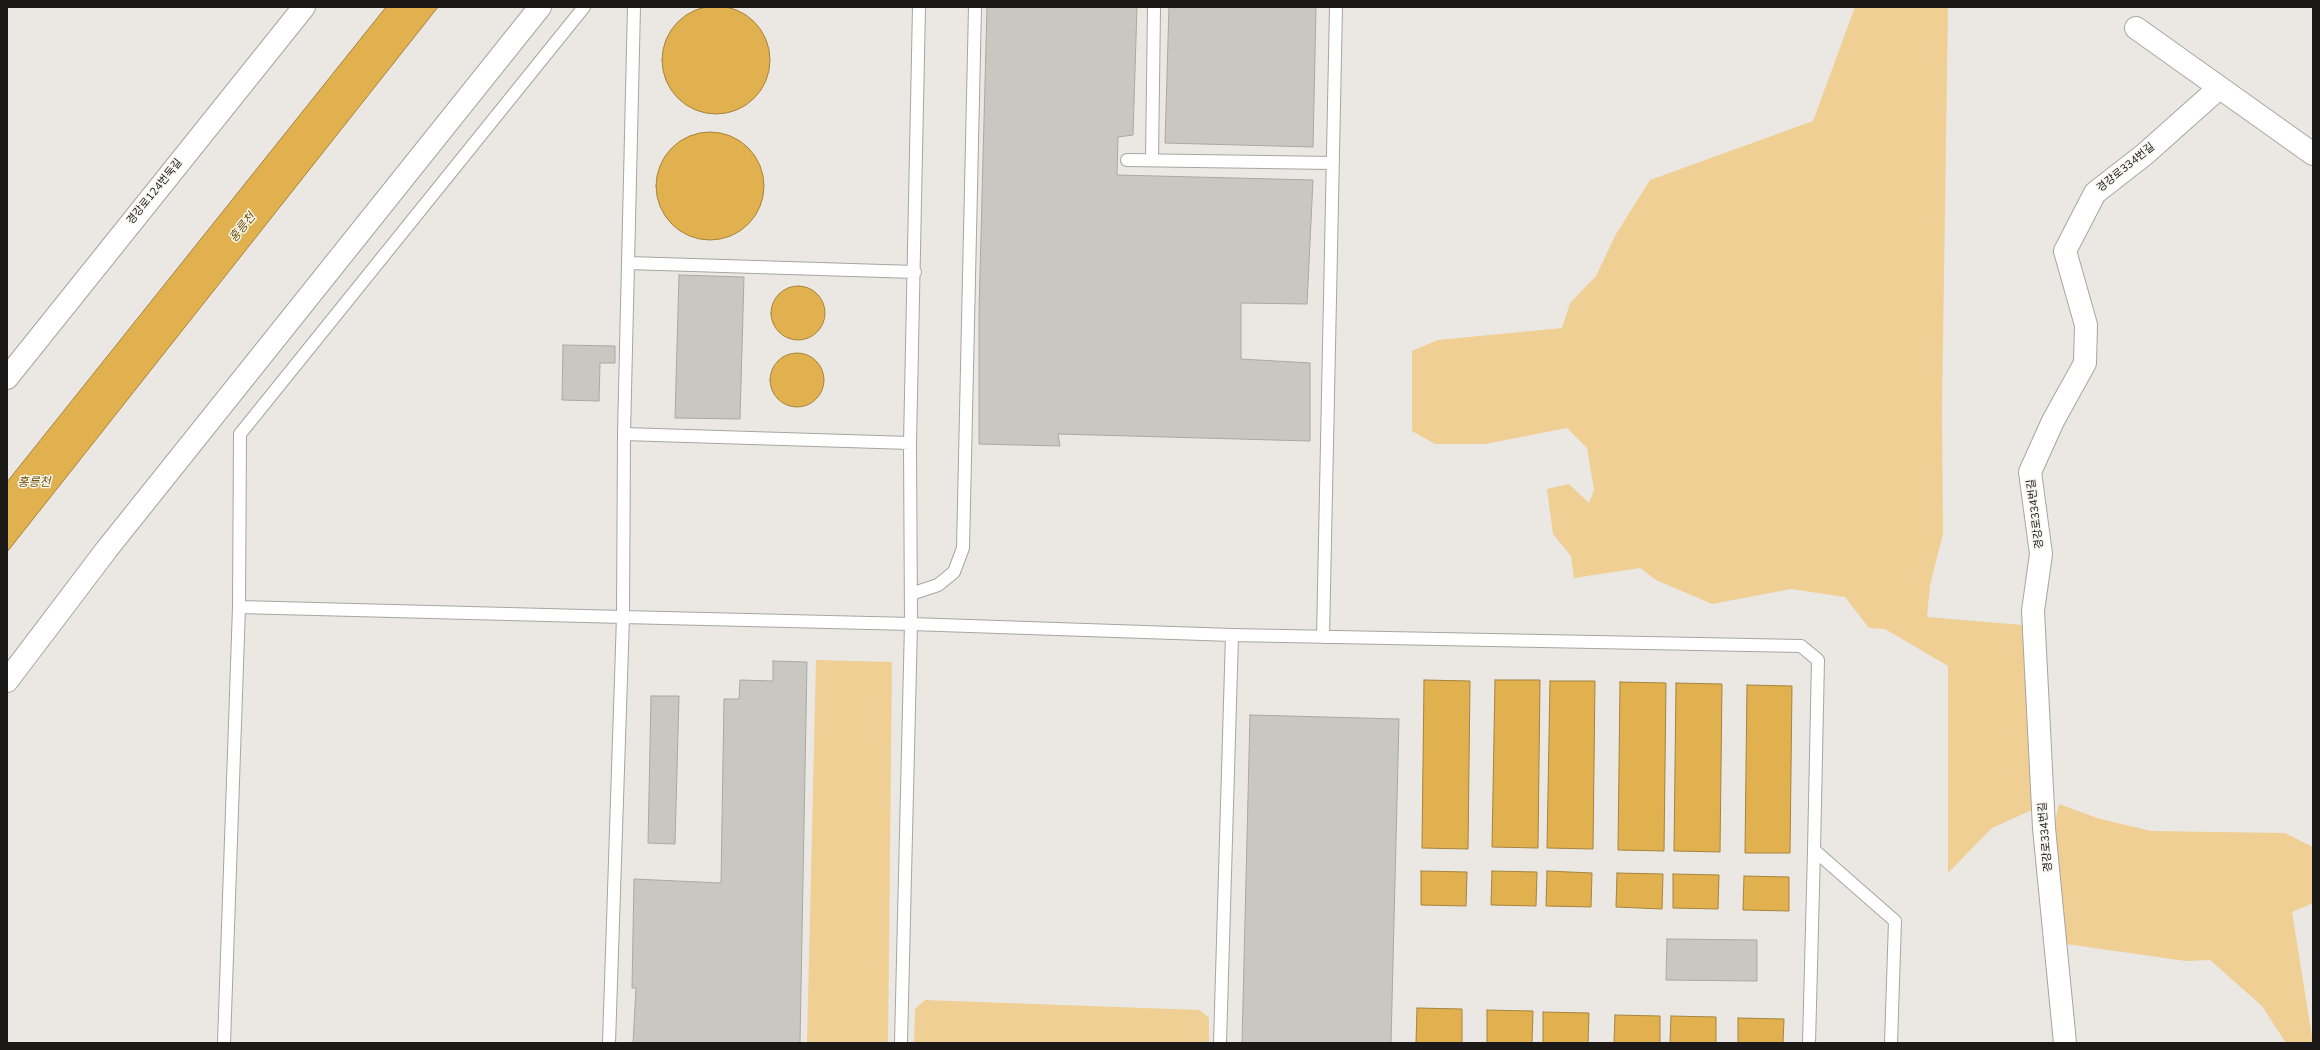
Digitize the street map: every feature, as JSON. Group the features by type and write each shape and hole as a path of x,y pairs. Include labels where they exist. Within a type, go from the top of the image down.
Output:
{"street":[{"name":"경강로124번둑길","path":"7,378 304,7"},
{"path":"7,681 107,549 540,7"},
{"path":"2136,28 2313,154"},
{"name":"경강로334번길","path":"2065,1043 2044,828 2033,611 2041,554 2030,472 2053,421 2085,363 2086,325 2065,251 2095,193 2145,154 2219,88"}],"lane":[{"path":"224,1043 239,607 240,434 584,7"},
{"path":"609,1043 623,617 624,434 634,7"},
{"path":"901,1043 910,624 910,443 915,272 919,7"},
{"path":"910,594 938,586 954,572 963,548 975,7"},
{"path":"1152,160 1154,7"},
{"path":"1323,637 1336,7"},
{"path":"1127,160 1333,163"},
{"path":"628,263 915,272"},
{"path":"624,434 910,443"},
{"path":"239,607 910,624 1232,635 1801,646 1818,660 1809,1043"},
{"path":"1220,1043 1232,635"},
{"path":"1814,850 1895,921 1891,1043"}],"shaded area":[{"path":"1855,7 1948,7 1942,409 1943,534 1930,585 1927,617 2022,625 2034,809 1992,828 1948,873 1948,666 1885,629 1869,628 1845,597 1791,589 1712,604 1656,580 1640,568 1574,578 1571,556 1553,534 1547,489 1569,484 1589,503 1594,490 1587,448 1567,428 1485,444 1435,444 1412,431 1412,351 1438,340 1562,328 1570,303 1596,276 1616,234 1650,180 1813,121"},
{"path":"816,660 892,662 888,1043 807,1043"},
{"path":"2059,804 2097,818 2151,831 2285,833 2313,847 2313,903 2292,912 2313,1043 2286,1043 2262,1006 2210,960 2186,961 2066,944 2053,831"},
{"path":"925,1000 1200,1010 1209,1018 1209,1043 914,1043 915,1009"}],"water":[{"path":"716,6 737,10 754,22 766,39 770,60 766,81 754,98 737,110 716,114 695,110 678,98 666,81 662,60 666,39 678,22 695,10"},
{"name":"홍릉천","path":"386,7 438,7 7,552 7,482"},
{"path":"710,132 731,136 748,148 760,165 764,186 760,207 748,224 731,236 710,240 689,236 672,224 660,207 656,186 660,165 672,148 689,136"},
{"path":"798,286 808,288 817,294 823,303 825,313 823,323 817,332 808,338 798,340 788,338 779,332 773,323 771,313 773,303 779,294 788,288"},
{"path":"797,353 807,355 816,361 822,370 824,380 822,390 816,399 807,405 797,407 787,405 778,399 772,390 770,380 772,370 778,361 787,355"},
{"path":"1424,680 1470,681 1468,849 1422,848"},
{"path":"1495,680 1540,680 1538,848 1492,847"},
{"path":"1550,681 1595,681 1593,849 1547,848"},
{"path":"1620,682 1666,683 1664,851 1618,850"},
{"path":"1676,683 1722,684 1720,852 1674,851"},
{"path":"1747,685 1792,686 1790,853 1745,853"},
{"path":"1421,871 1467,872 1466,906 1421,905"},
{"path":"1492,871 1537,872 1536,906 1491,905"},
{"path":"1547,871 1592,873 1591,907 1546,906"},
{"path":"1617,873 1663,874 1662,909 1616,907"},
{"path":"1673,874 1719,875 1718,909 1673,908"},
{"path":"1744,876 1789,877 1789,911 1743,910"},
{"path":"1417,1008 1462,1009 1462,1043 1416,1043"},
{"path":"1487,1010 1533,1011 1532,1043 1487,1043"},
{"path":"1543,1012 1589,1013 1588,1043 1543,1043"},
{"path":"1615,1015 1660,1016 1660,1043 1614,1043"},
{"path":"1671,1016 1716,1017 1716,1043 1670,1043"},
{"path":"1738,1018 1784,1019 1783,1043 1738,1043"}],"building":[{"path":"987,7 1137,7 1133,135 1118,137 1117,175 1313,180 1307,304 1241,303 1241,359 1310,363 1310,441 1058,434 1060,446 979,444 979,312"},
{"path":"1169,7 1316,7 1313,147 1165,143"},
{"path":"679,275 744,277 740,419 675,418"},
{"path":"563,345 615,346 615,363 600,363 599,401 562,400"},
{"path":"773,661 807,662 800,1043 633,1043 636,988 632,988 634,879 721,883 724,699 739,699 740,680 773,681"},
{"path":"651,696 679,696 675,844 648,843"},
{"path":"1250,715 1399,719 1391,1043 1242,1043"},
{"path":"1667,939 1757,940 1757,981 1666,980"}]}
